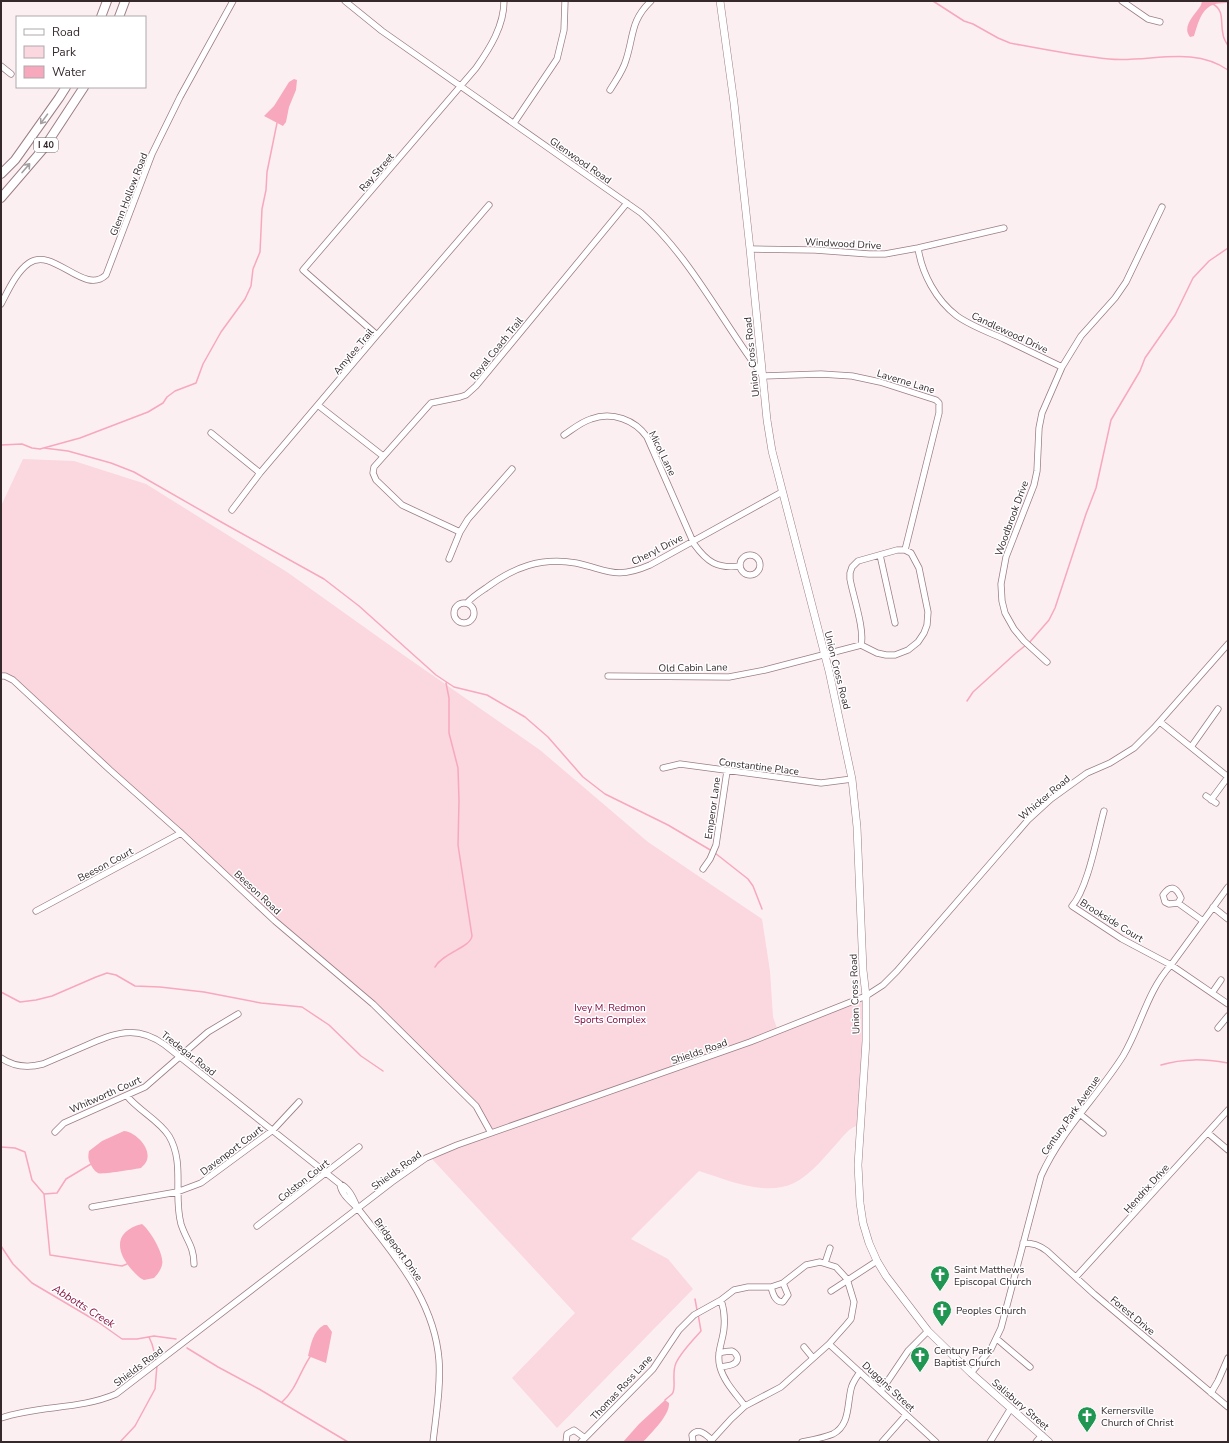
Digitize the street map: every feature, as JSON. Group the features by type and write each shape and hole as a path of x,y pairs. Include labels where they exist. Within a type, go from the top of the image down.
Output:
{"highway":[{"path":"101,16 107,1"},
{"path":"119,16 125,1"},
{"name":"I 40","path":"1,174 15,160 65,88"},
{"name":"I 40","path":"1,198 44,148 83,88"}],"main road":[{"name":"Union Cross Road","path":"720,1 734,103 767,420 772,451 841,722 852,779 856,827 863,970 866,996 866,1041 858,1166 860,1204 863,1223 877,1261 895,1289 928,1331"},
{"name":"Salisbury Street","path":"928,1331 971,1373 1049,1442"}],"street":[{"name":"Glenn Hollow Road","path":"1,304 20,271 29,263 36,260 50,261 88,280 100,280 106,275 152,154 180,97 233,1"},
{"name":"Glenwood Road","path":"345,1 382,31 627,203 654,224 676,249 763,376"},
{"name":"Ray Street","path":"378,335 303,270 462,86 490,48 502,18 504,1"},
{"path":"514,123 557,59 564,30 565,1"},
{"path":"610,90 626,60 635,25 641,13 651,1"},
{"path":"1122,1 1148,19 1160,22"},
{"path":"1,66 11,74"},
{"name":"Royal Coach Trail","path":"460,532 408,508 385,490 376,480 372,473 374,467 431,403 466,395 476,386 627,203"},
{"name":"Amylee Trail","path":"232,510 260,473 319,406 489,205"},
{"name":"Woodbrook Drive","path":"1047,662 1024,641 1014,629 1005,613 1002,601 1001,584 1006,557 1034,485 1037,471 1039,428 1042,413 1062,367 1081,336 1115,298 1126,282 1162,207"},
{"name":"Windwood Drive","path":"750,249 815,250 885,254 1004,228"},
{"name":"Candlewood Drive","path":"918,248 925,274 934,292 957,316 1062,367"},
{"name":"Laverne Lane","path":"763,376 821,374 852,376 912,391 935,399 938,402 939,413 905,550"},
{"path":"319,406 383,456"},
{"name":"Micol Lane","path":"564,435 584,422 603,416 619,417 640,428 647,437 693,541 703,556 712,562 728,567 740,566"},
{"path":"211,433 260,473"},
{"path":"449,558 460,532 468,519 512,469"},
{"name":"Cheryl Drive","path":"467,603 498,579 515,570 532,564 556,561 576,563 614,573 635,572 782,492"},
{"path":"897,550 905,550 911,553 919,568 928,612 927,625 918,642 908,650 896,655 877,653 861,645 861,627 854,600 850,573 852,566 858,561 897,550"},
{"path":"880,554 895,623"},
{"name":"Whicker Road","path":"866,996 877,990 890,978 1028,820 1052,799 1087,773 1110,763 1134,748 1160,722 1228,644"},
{"name":"Old Cabin Lane","path":"608,676 728,676 765,670 861,645"},
{"name":"Beeson Road","path":"1,676 5,676 13,680 275,921 373,1004 476,1106 491,1133"},
{"path":"1191,747 1218,710"},
{"path":"1160,722 1228,777 1211,799"},
{"name":"Constantine Place","path":"663,768 680,764 821,783 852,779"},
{"name":"Emperor Lane","path":"703,869 710,859 716,845 727,771"},
{"name":"Brookside Court","path":"1104,811 1084,883 1077,900 1072,906 1122,939 1171,965 1228,1004"},
{"name":"Beeson Court","path":"36,912 181,833"},
{"name":"Century Park Avenue","path":"971,1373 997,1339 1005,1316 1023,1243 1044,1170 1049,1158 1060,1140 1125,1052 1147,1001 1157,983 1228,887"},
{"path":"1178,904 1203,921"},
{"path":"1213,907 1228,919"},
{"path":"1212,993 1221,980"},
{"name":"Shields Road","path":"1,1418 25,1411 94,1402 116,1394 129,1386 426,1158 457,1145 750,1042 866,996"},
{"name":"Whitworth Court","path":"55,1132 64,1122 145,1087 215,1028 238,1014"},
{"path":"1218,1028 1228,1016"},
{"name":"Tredegar Road","path":"1,1058 18,1066 38,1066 108,1036 130,1032 156,1038 340,1184 340,1189 358,1209"},
{"path":"127,1096 168,1134 174,1145 177,1156 177,1192 181,1224 192,1247 194,1264"},
{"name":"Davenport Court","path":"92,1207 177,1192 201,1183 273,1130 299,1102"},
{"name":"Hendrix Drive","path":"1076,1277 1228,1110"},
{"path":"1080,1114 1103,1134"},
{"path":"1208,1133 1228,1150"},
{"name":"Colston Court","path":"257,1226 359,1147"},
{"name":"Bridgeport Drive","path":"358,1209 406,1271 422,1299 433,1328 439,1360 434,1442"},
{"name":"Forest Drive","path":"1023,1243 1033,1243 1041,1247 1094,1294 1228,1407"},
{"path":"693,1442 692,1435 696,1431 702,1432 711,1441 745,1406 781,1387 830,1344 851,1319 854,1309 854,1302 847,1279 836,1267 825,1263 830,1248"},
{"path":"831,1291 847,1279 877,1261"},
{"name":"Thomas Ross Lane","path":"566,1442 567,1434 574,1430 583,1440 653,1369 679,1330 687,1320 694,1315 721,1300 734,1290 748,1287 771,1287 783,1283 806,1265 816,1262 825,1263"},
{"path":"771,1287 776,1299 779,1302 783,1302 788,1295 783,1283"},
{"path":"721,1300 724,1311 724,1328 719,1353 720,1368 725,1380 745,1406"},
{"path":"880,1391 908,1351 928,1331"},
{"path":"997,1339 1030,1367"},
{"name":"Duggins Street","path":"830,1344 936,1442"},
{"path":"804,1347 813,1358"},
{"path":"719,1353 732,1351 736,1353 738,1358 735,1364 720,1368"},
{"path":"1211,1393 1228,1358"},
{"path":"802,1442 831,1434 843,1425 847,1415 852,1386 860,1372"},
{"path":"990,1442 1011,1408"},
{"path":"882,1442 906,1415"},
{"path":"1036,1442 1042,1435"}],"green space":[{"name":"Ivey M. Redmon Sports Complex","path":"23,459 74,461 146,484 287,572 540,750 648,842 762,919 770,971 773,1017 778,1031 866,996 860,1125 848,1131 807,1175 794,1183 783,1187 759,1188 746,1186 699,1171 631,1239 668,1259 693,1289 557,1428 512,1378 575,1313 433,1160 431,1156 490,1133 483,1116 373,1004 275,921 13,680 1,676 1,506"}],"water":[{"path":"1202,1 1228,1 1228,3 1215,4 1206,9 1201,17 1194,36 1190,37 1187,29 1188,24 1201,5"},
{"path":"294,79 297,80 296,90 289,107 286,122 283,126 264,116 274,106 289,82"},
{"path":"124,1131 133,1134 144,1145 148,1155 146,1162 141,1168 118,1172 98,1173 93,1169 89,1162 89,1151 102,1141"},
{"path":"142,1224 156,1243 162,1261 161,1269 155,1277 144,1280 138,1276 126,1263 120,1249 120,1242 126,1231"},
{"path":"324,1325 327,1325 332,1332 326,1363 308,1356 311,1342 315,1334"},
{"path":"665,1400 669,1403 666,1413 659,1424 643,1442 623,1442 639,1424"}],"waterway":[{"path":"933,1 964,21 1010,43 1109,59 1124,60 1170,57 1200,58 1228,70"},
{"path":"1213,4 1221,13 1223,36 1228,46"},
{"path":"1,445 22,444 40,449 80,438 148,412 163,403 167,397 175,391 196,383 203,364 221,332 245,299 251,286 253,269 260,252 262,209 266,190 267,172 277,123"},
{"path":"1029,643 1049,620 1055,608 1096,488 1111,420 1140,371 1145,358 1175,315 1193,278 1209,261 1228,248"},
{"path":"44,448 68,451 111,463 134,472 324,579 359,606 436,675 454,687 487,695 525,717 548,737 583,777 605,794 668,825 712,851"},
{"path":"967,701 973,692 1026,645"},
{"path":"435,967 444,958 467,944 472,936 458,845 458,768 449,733 449,698 446,683"},
{"path":"715,853 748,879 753,886 762,909"},
{"path":"1,992 20,1002 36,1000 52,996 107,973 116,975 135,986 204,992 261,1003 302,1007 329,1025 361,1056 383,1071"},
{"path":"1161,1065 1178,1061 1194,1060 1228,1063"},
{"path":"1,1147 15,1148 25,1152 32,1180 44,1194 50,1255 122,1266 127,1264"},
{"path":"44,1194 57,1193 66,1179 91,1164"},
{"name":"Abbotts Creek","path":"1,1246 13,1264 32,1283 98,1322 122,1339 137,1339 154,1336 176,1339"},
{"path":"695,1299 697,1310"},
{"path":"665,1400 672,1394 674,1389 674,1372 678,1359 701,1331 698,1314"},
{"path":"149,1337 156,1359"},
{"name":"Abbotts Creek","path":"187,1348 348,1442"},
{"path":"282,1402 295,1385 304,1366 312,1354"},
{"path":"120,1442 135,1426 155,1389 157,1365"}],"place":[{"name":"Saint Matthews Episcopal Church","path":"940,1292"},
{"name":"Peoples Church","path":"942,1327"},
{"name":"Century Park Baptist Church","path":"920,1373"},
{"name":"Kernersville Church of Christ","path":"1087,1433"}]}
